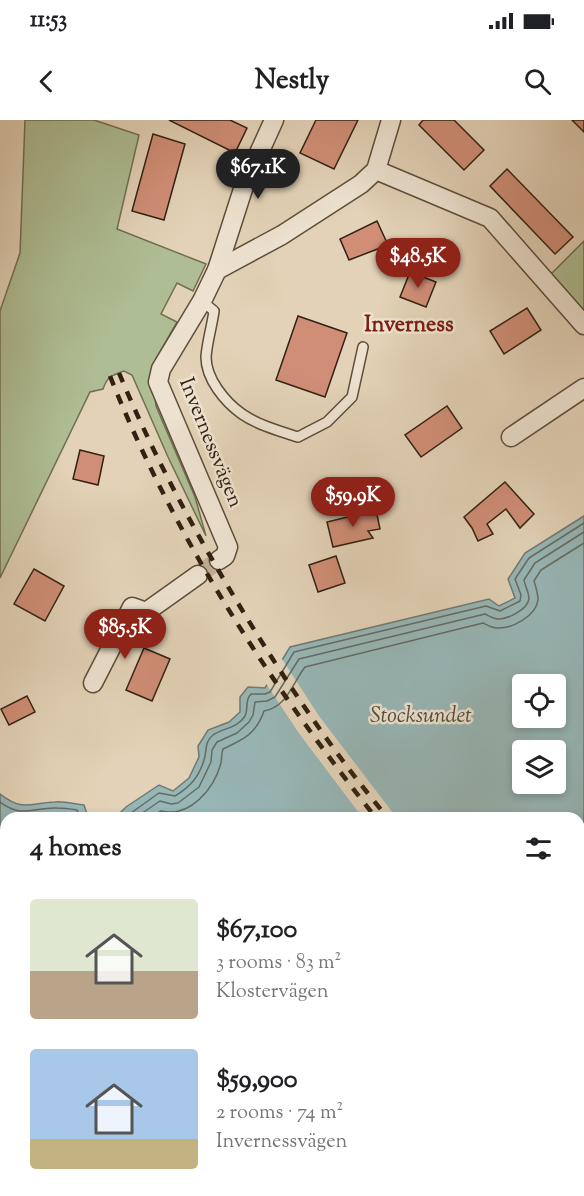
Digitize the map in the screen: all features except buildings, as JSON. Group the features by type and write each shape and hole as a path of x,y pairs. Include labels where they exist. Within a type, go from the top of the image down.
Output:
{"street":[{"name":"Invernessvägen","path":"219,560 225,556 228,547 158,382 161,369 202,301 217,270 244,186 274,120"},
{"path":"217,270 282,235 361,184 376,170 391,120"},
{"path":"376,170 490,218 584,326"},
{"path":"512,437 584,388"},
{"path":"93,683 132,607 146,612 198,575"}],"lane":[{"path":"202,301 214,311 206,357 209,374 221,394 242,414 270,428 298,437 327,422 352,397 363,347"}],"green space":[{"path":"25,120 94,120 139,135 117,229 206,264 193,291 177,283 161,314 177,322 152,366 156,406 195,497 206,536 132,375 124,371 110,377 103,389 90,392 0,578 0,311 20,253"},
{"path":"584,241 584,317 551,274"}],"water":[{"name":"Stocksundet","path":"584,516 584,812 121,812 159,785 173,791 189,778 199,757 198,746 208,730 229,722 240,712 240,697 248,687 265,688 290,647 489,599 499,606 515,598 508,579 525,553"},
{"name":"Stocksundet","path":"0,794 21,805 58,802 84,805 86,812 0,812"}],"pier":[{"path":"280,656 319,716 392,812 358,812 298,732 265,682"}],"tunnel":[{"path":"198,575 219,560"}],"railway":[{"path":"119,373 173,489 236,600 308,712 383,812"},
{"path":"110,376 135,436 164,494 227,607 298,715 371,812"}],"district":[{"name":"Inverness","path":"409,326"}]}
